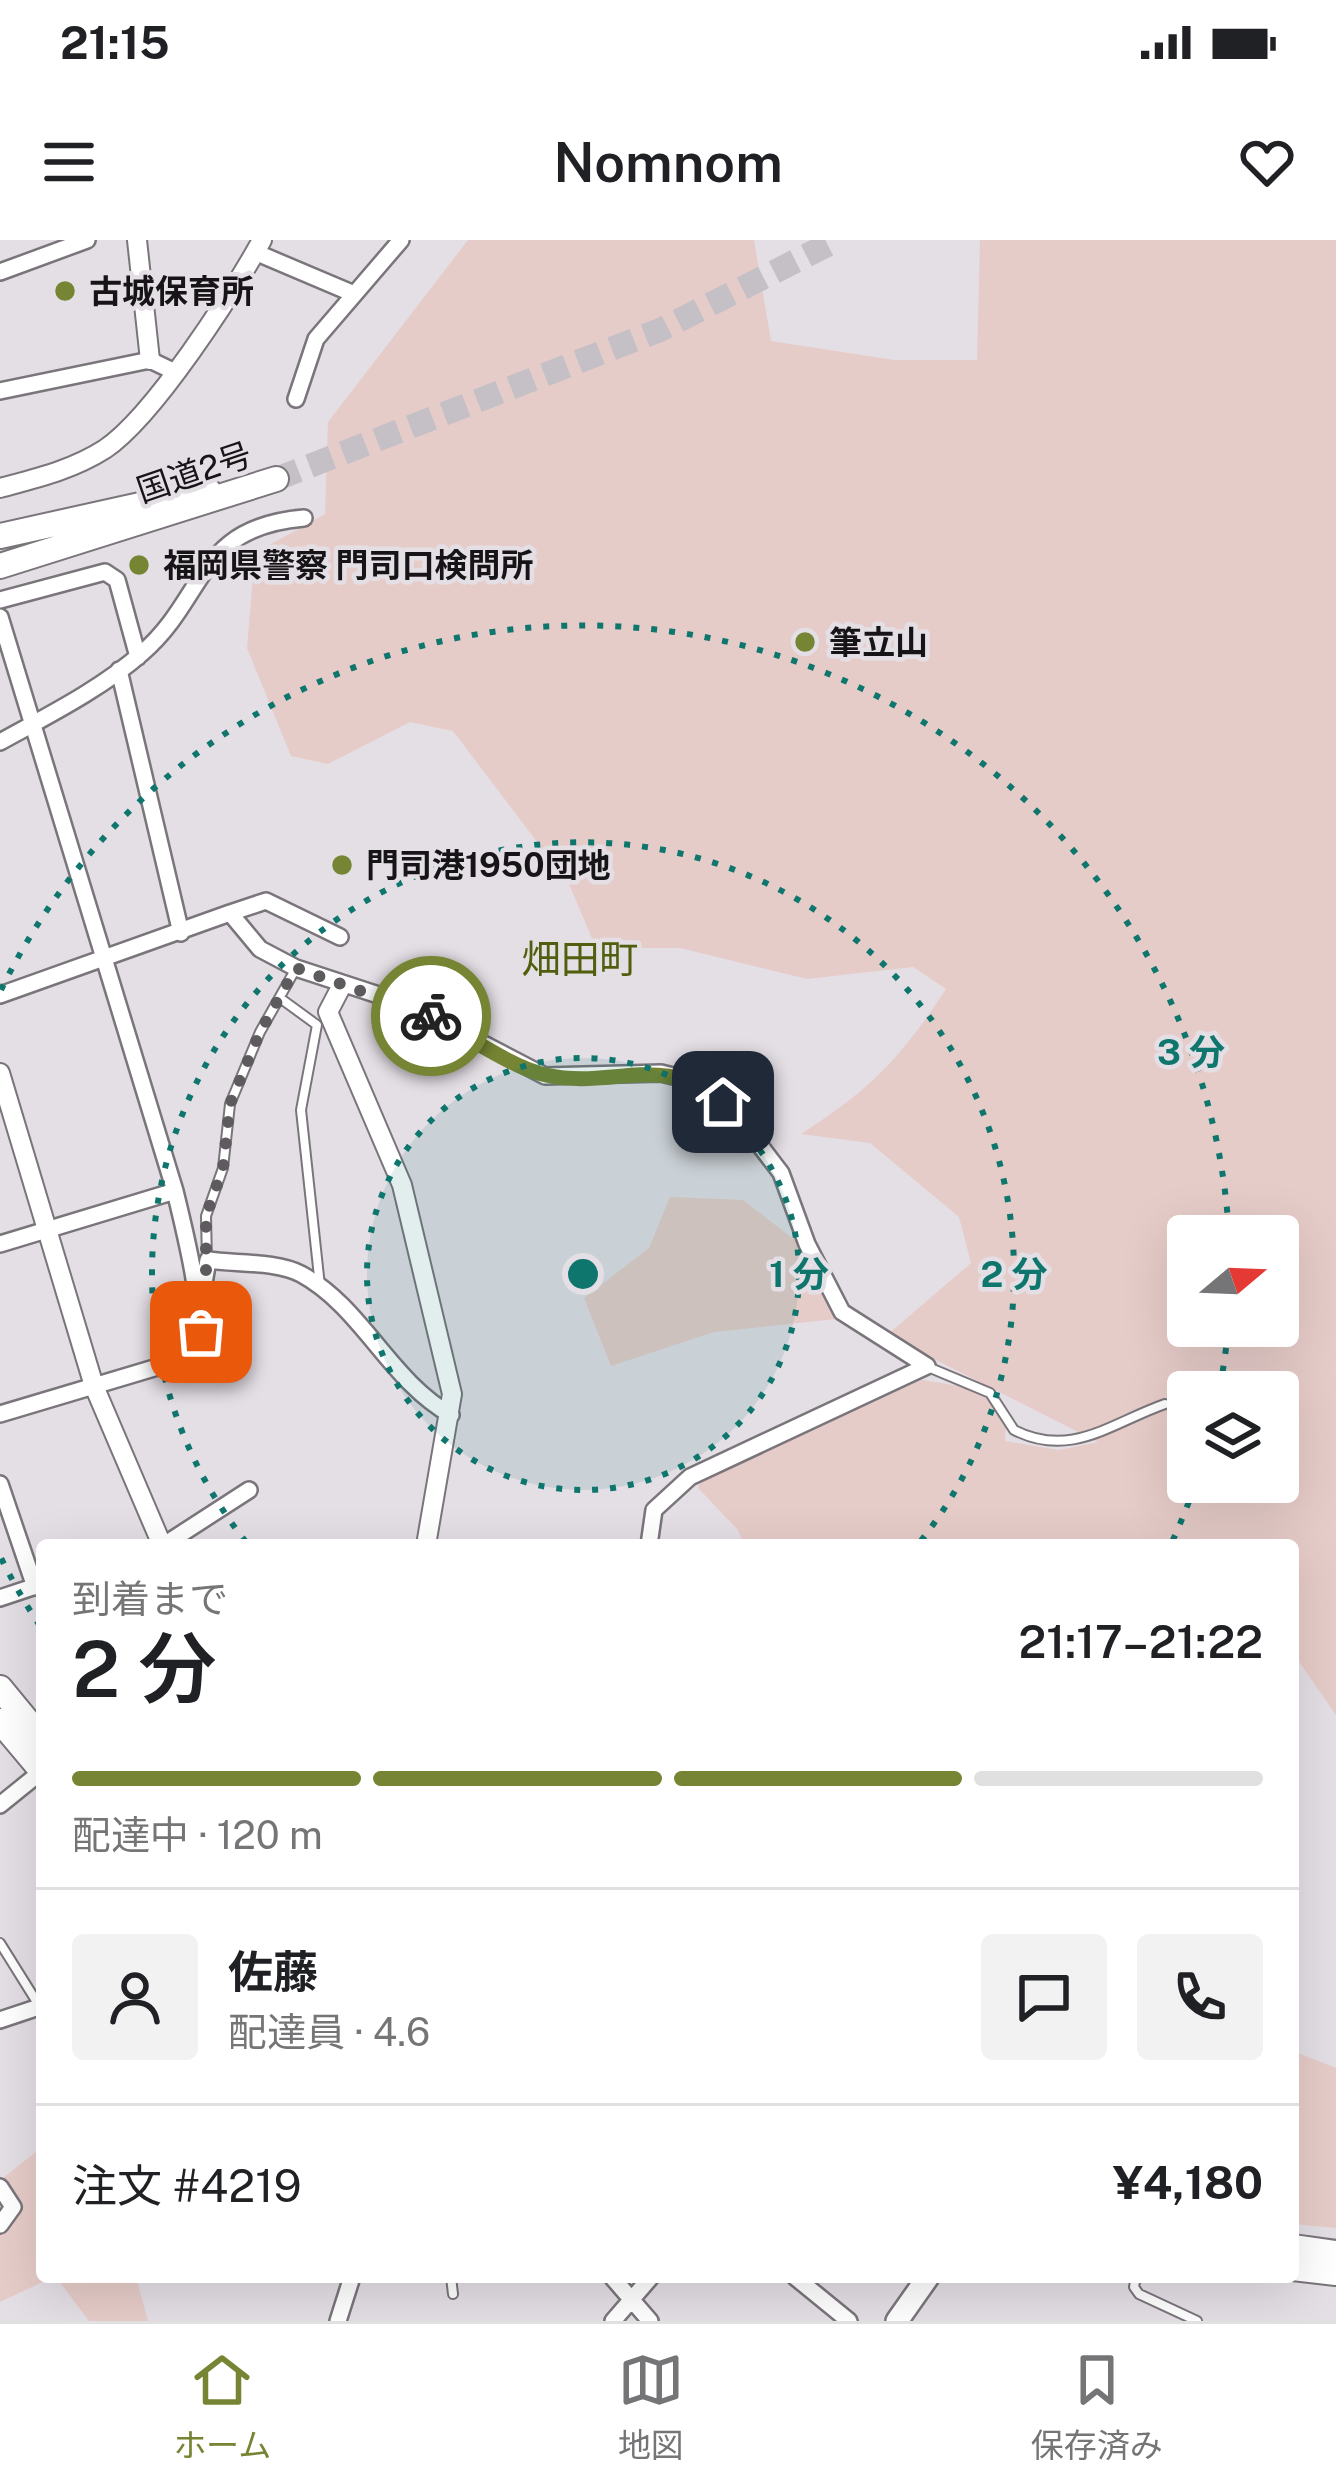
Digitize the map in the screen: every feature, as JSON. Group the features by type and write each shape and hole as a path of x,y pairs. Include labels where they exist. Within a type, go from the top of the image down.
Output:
{"main road":[{"name":"国道2号","path":"0,536 158,499 276,479 0,566"},
{"path":"0,1688 36,1732"},
{"path":"0,1721 36,1764"},
{"path":"1299,2248 1336,2253"},
{"path":"1299,2269 1336,2273"},
{"path":"897,2321 924,2283"}],"street":[{"path":"0,272 87,240"},
{"path":"137,240 150,360"},
{"path":"296,399 316,339 400,240"},
{"path":"0,488 62,471 109,446 175,372 258,246 354,294"},
{"path":"0,391 150,360 175,372"},
{"path":"0,742 138,657 175,624 193,581 229,540 304,518"},
{"path":"0,600 105,572 117,580 138,657"},
{"path":"0,617 175,1191 194,1265 201,1354 0,1414"},
{"path":"118,670 181,933"},
{"path":"0,994 266,901 340,937"},
{"path":"230,913 260,949 296,968 341,987 409,1005 545,1076 662,1073 698,1082 742,1122 782,1173 807,1244 842,1312 927,1366"},
{"path":"341,987 328,1012 402,1184 452,1394 427,1539"},
{"path":"0,1072 94,1386 160,1539"},
{"path":"0,1244 175,1191"},
{"path":"196,1316 206,1293 208,1262 297,1271 320,1287 423,1399 452,1414"},
{"path":"650,1539 654,1510 690,1477 927,1366"},
{"path":"0,1484 36,1581"},
{"path":"172,1539 250,1490"},
{"path":"0,1598 36,1587"},
{"path":"0,1805 36,1776"},
{"path":"0,2020 36,2009"},
{"path":"0,2187 13,2207 0,2224"},
{"path":"338,2321 350,2283"},
{"path":"617,2283 650,2321"},
{"path":"613,2321 645,2283"},
{"path":"802,2283 849,2321"}],"lane":[{"path":"208,1262 206,1216 223,1168 230,1104 296,968"},
{"path":"280,998 316,1025 301,1109 320,1287"},
{"path":"927,1366 990,1393 1001,1402 1014,1430 1060,1444 1087,1441 1165,1404"},
{"path":"0,1943 36,1999"},
{"path":"452,2283 453,2294"},
{"path":"1137,2283 1139,2294 1197,2321"}],"shaded area":[{"path":"468,240 754,240 771,341 894,360 977,360 980,240 1336,240 1336,1715 1299,1662 1299,1539 742,1539 698,1488 703,1476 917,1379 959,1386 992,1401 1006,1423 1005,1441 1059,1450 1098,1442 887,1335 971,1263 959,1217 870,1143 801,1134 882,1071 946,989 913,967 807,979 680,948 596,948 569,884 453,731 410,722 328,764 291,756 247,648 255,553 325,514 328,422"},
{"path":"670,1197 743,1200 796,1241 836,1319 714,1332 611,1366 584,1298 649,1248"},
{"path":"1299,2053 1336,2068 1336,2228 1299,2225"},
{"path":"36,2152 36,2283 40,2283 0,2302 0,2231 17,2208 3,2178"},
{"path":"60,2283 138,2283 148,2321 89,2321"}],"tunnel":[{"path":"276,479 660,330 837,240"}],"way so far":[{"path":"201,1332 196,1316 206,1293 206,1216 223,1168 230,1104 260,1032 296,968 431,1016"}],"place":[{"name":"古城保育所","path":"65,291"},
{"name":"福岡県警察 門司口検問所","path":"139,565"},
{"name":"筆立山","path":"805,642"},
{"name":"門司港1950団地","path":"342,865"}],"district":[{"name":"畑田町","path":"580,959"}],"route":[{"path":"431,1016 545,1076 662,1073 698,1082 723,1102"}]}
